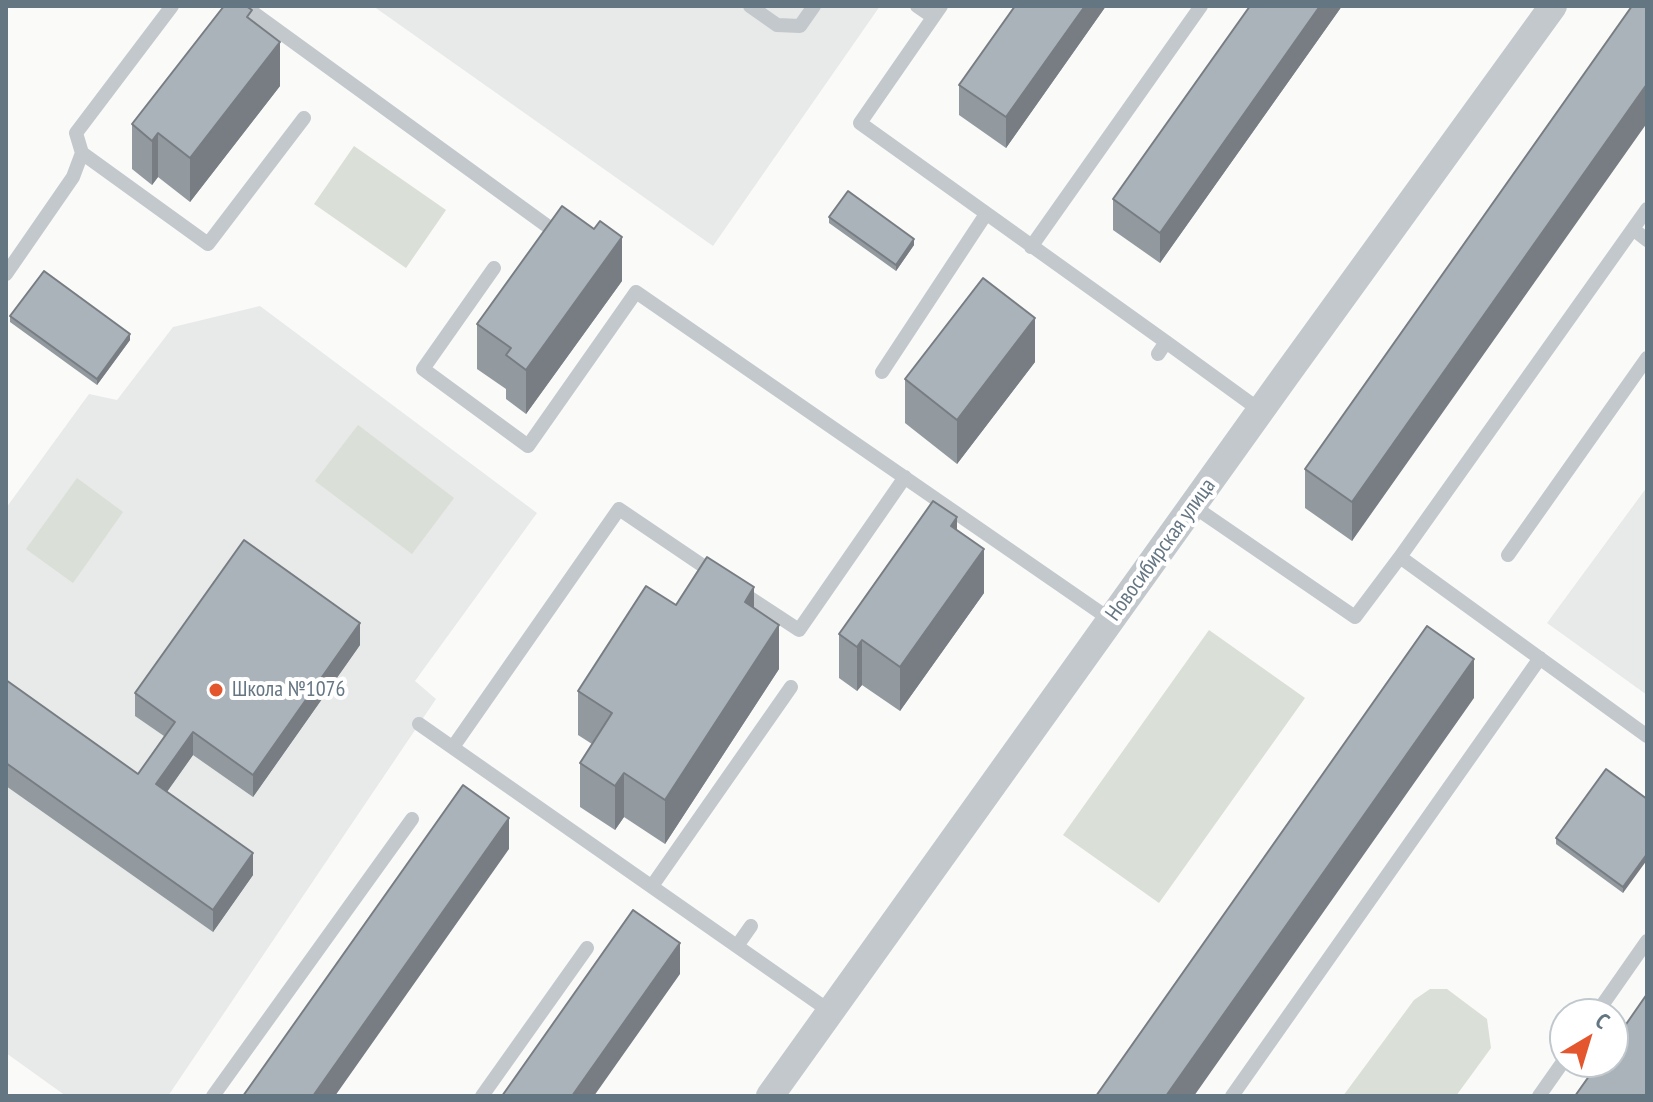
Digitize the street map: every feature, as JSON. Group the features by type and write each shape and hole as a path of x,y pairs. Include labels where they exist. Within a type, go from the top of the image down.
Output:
{"street":[{"name":"Новосибирская улица","path":"780,1092 831,1012 1553,6"}],"lane":[{"path":"6,274 73,177 82,153 76,133 172,6"},
{"path":"244,6 550,228"},
{"path":"750,6 777,25 800,26 814,6"},
{"path":"917,6 937,12 860,123 1031,247 1162,348 1261,411"},
{"path":"1031,247 1201,6"},
{"path":"82,153 208,244 304,118"},
{"path":"1193,506 1355,617 1647,209"},
{"path":"882,372 986,214"},
{"path":"1633,229 1647,240"},
{"path":"494,268 423,369 528,446 636,292 1111,620"},
{"path":"1508,555 1647,358"},
{"path":"453,747 619,509 799,630 905,477"},
{"path":"1400,557 1647,736"},
{"path":"1232,1096 1540,658"},
{"path":"652,886 791,687"},
{"path":"419,724 831,1012"},
{"path":"213,1096 412,819"},
{"path":"737,946 751,926"},
{"path":"1607,998 1647,941"},
{"path":"482,1096 587,948"},
{"path":"1539,1096 1552,1078"}],"shaded area":[{"path":"373,6 880,6 713,246"},
{"path":"354,146 446,210 406,268 314,204"},
{"name":"Школа №1076","path":"260,306 537,513 415,681 436,699 168,1096 66,1096 6,1053 6,508 89,394 117,400 173,327"},
{"path":"358,425 454,498 412,554 315,481"},
{"path":"77,478 123,512 73,583 26,549"},
{"path":"1647,487 1647,695 1547,623"},
{"path":"1209,630 1305,698 1159,903 1063,835"},
{"path":"1430,989 1447,989 1487,1019 1491,1048 1456,1096 1343,1096 1414,1000"}],"building":[{"path":"224,6 246,6 252,10 247,17 280,42 190,158 158,133 152,141 132,124"},
{"path":"1015,6 1085,6 1006,117 959,85"},
{"path":"1250,6 1320,6 1160,233 1113,199"},
{"path":"1632,6 1647,6 1647,84 1352,502 1305,469"},
{"path":"848,191 914,239 896,265 829,217"},
{"path":"562,206 594,229 600,221 622,237 526,370 506,355 511,348 477,324"},
{"path":"44,271 130,334 97,379 10,316"},
{"path":"983,278 1035,318 957,420 905,379"},
{"path":"933,501 957,517 951,526 984,549 900,667 862,640 857,647 839,634"},
{"path":"244,540 360,623 253,775 193,732 156,784 253,853 213,910 6,763 6,680 138,774 175,722 135,693"},
{"path":"707,557 754,587 745,602 779,625 665,800 624,773 615,786 580,763 612,713 578,691 646,586 676,605"},
{"path":"1427,626 1474,659 1166,1096 1096,1096"},
{"path":"1606,769 1647,799 1647,854 1623,887 1556,838"},
{"path":"463,785 509,818 313,1096 243,1096"},
{"path":"633,910 680,943 572,1096 502,1096"},
{"path":"1647,994 1646,1096 1575,1096 1588,1078 1629,1078 1629,1020"}],"place":[{"name":"Школа №1076","path":"216,690"}]}
